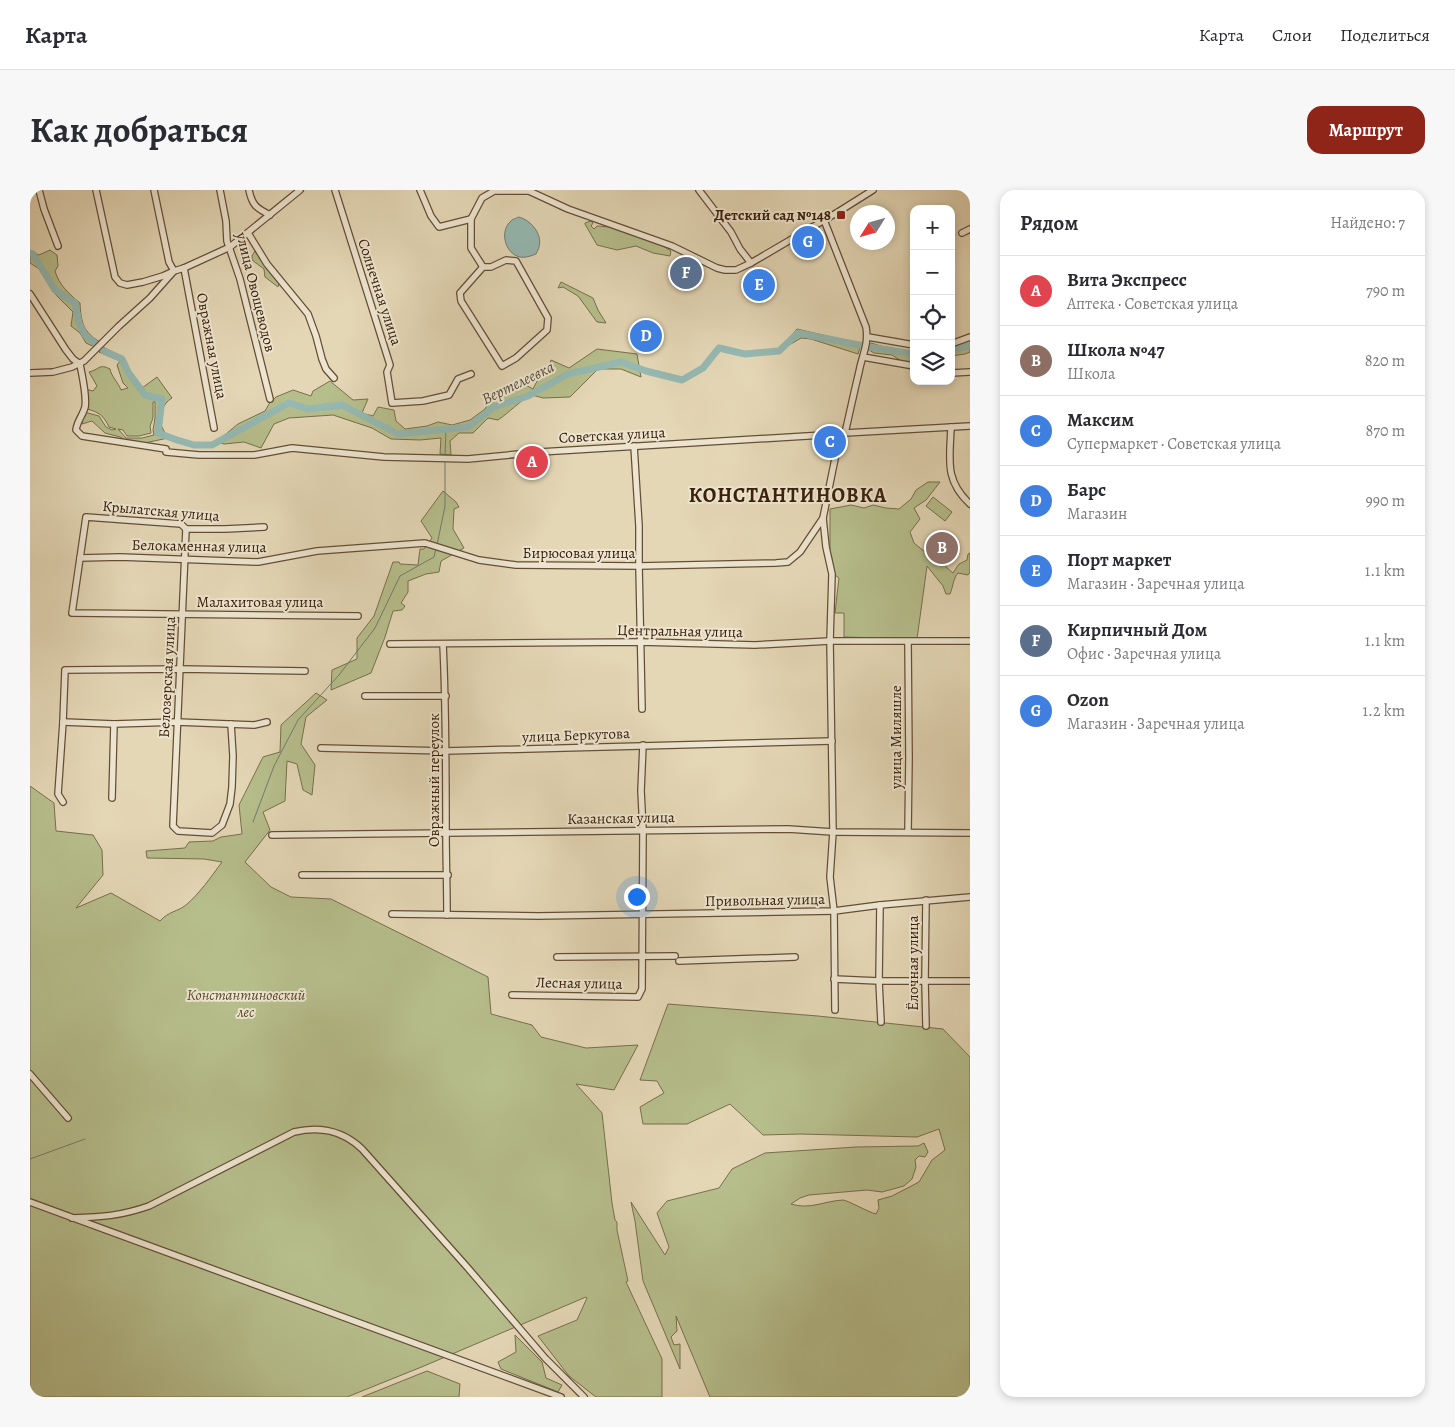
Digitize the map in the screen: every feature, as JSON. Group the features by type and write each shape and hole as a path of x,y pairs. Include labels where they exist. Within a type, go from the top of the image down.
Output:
{"street":[{"path":"38,190 58,246"},
{"path":"96,190 115,277 120,284 126,285 163,276 230,247 300,190"},
{"path":"154,190 169,262 174,271"},
{"name":"улица Овощеводов","path":"220,190 226,221 227,241 240,279 270,399"},
{"path":"249,190 251,200 257,209 270,214"},
{"name":"Солнечная улица","path":"334,190 390,365 387,372 392,403 423,401 450,394 458,379 471,374"},
{"path":"420,190 431,216 439,227 471,220"},
{"path":"699,190 731,232 740,249 751,263"},
{"path":"482,267 471,248 471,220 482,198 494,191 528,191 568,209 672,246 717,268 736,270 751,263 872,190"},
{"path":"823,518 842,433 855,394 868,337 866,327 824,220"},
{"path":"962,233 970,229"},
{"name":"улица Овощеводов","path":"248,233 267,264 308,314 326,369 334,378"},
{"path":"506,260 516,262 548,318 547,330 516,358 502,366 461,301 460,293 463,288 482,267 491,267 506,260"},
{"name":"Овражная улица","path":"184,268 214,428"},
{"path":"30,373 53,372 80,364 150,298 174,271"},
{"path":"30,294 66,350 80,364"},
{"path":"868,337 910,344"},
{"path":"955,343 970,337"},
{"path":"863,357 910,365"},
{"name":"Советская улица","path":"80,364 85,408 76,430 82,436 166,449 166,452 198,455 254,455 292,448 385,457 468,459 538,452 970,426"},
{"path":"955,373 970,372"},
{"path":"951,427 949,468 952,480 960,495 970,504"},
{"path":"634,446 639,526 642,709"},
{"name":"Крылатская улица","path":"80,558 86,517 181,524 186,529 264,527"},
{"name":"Бирюсовая улица","path":"317,551 425,543 479,560 516,566 639,566 788,562 800,552 823,518"},
{"name":"Привольная улица","path":"392,914 541,916 834,911 830,877 832,832 830,641 832,574 826,547 823,518"},
{"name":"Белозерская улица","path":"186,529 173,826 178,831 212,833 222,825 230,804 232,787 231,724"},
{"name":"Белокаменная улица","path":"80,558 120,557 186,561 258,562 317,551"},
{"name":"Малахитовая улица","path":"80,558 72,613 358,616"},
{"name":"Центральная улица","path":"390,644 640,642 755,645 830,641 970,641"},
{"name":"улица Миляшле","path":"908,642 908,832"},
{"name":"Овражный переулок","path":"443,644 446,696 447,915"},
{"path":"62,802 58,794 65,670 305,671"},
{"path":"365,696 446,696"},
{"path":"63,722 114,724 177,722 254,725 267,722"},
{"path":"112,798 114,724"},
{"name":"улица Беркутова","path":"321,748 446,751 832,741"},
{"path":"642,745 643,956"},
{"name":"Казанская улица","path":"272,835 788,829 832,832 970,833"},
{"path":"302,875 448,875"},
{"path":"835,1010 834,911 926,900 970,897"},
{"name":"Ёлочная улица","path":"926,900 926,1026"},
{"path":"880,905 879,981 881,1022"},
{"path":"557,957 643,956 677,959 795,957"},
{"name":"Лесная улица","path":"512,994 638,996 642,989 643,956"},
{"path":"834,979 970,981"},
{"path":"30,1074 68,1118"},
{"path":"72,1218 111,1216 129,1213 149,1206 294,1132 306,1129 336,1132 351,1139 362,1149 545,1358 584,1397"},
{"path":"30,1202 561,1397"}],"green space":[{"path":"591,221 593,223 591,226 594,229 597,226 611,227 663,246 671,251 670,256 653,253 636,246 617,250 597,245 585,224"},
{"path":"30,250 39,255 50,250 57,255 58,266 55,271 59,281 80,303 81,316 86,330 100,342 97,348 86,343 80,333 71,326 73,312 54,293 44,272 30,263"},
{"path":"255,251 279,283 278,287 265,277 264,269 252,260"},
{"path":"561,282 593,298 606,323 597,322 578,296 563,287 558,288"},
{"path":"797,329 861,344 858,354 811,339 801,338 779,351"},
{"path":"970,340 970,352 955,355 955,346"},
{"path":"871,343 910,351 910,363 903,362 892,355 874,353 869,350"},
{"path":"103,347 124,358 132,377 142,388 157,377 172,398 165,405 160,419 168,438 140,444 105,433 92,421 82,424 84,412 99,416 106,427 112,430 116,429 109,427 98,413 87,409 85,390 93,391 97,386 89,372 106,367 110,369 121,390 128,388 123,383 117,365 120,361 99,352","holes":["153,402 155,402 154,435 142,438 126,438 118,429 123,430 127,436 151,433"]},
{"path":"597,349 637,354 641,377 621,369 598,369 570,397 543,398 532,395 498,420 488,418 473,433 459,433 450,441 451,455 440,454 441,438 420,440 391,439 372,428 333,415 289,418 274,424 261,448 244,442 220,443 221,438 238,424 265,411 276,397 293,390 311,396 313,391 330,381 353,400 368,399 362,413 373,416 378,407 394,410 396,421 405,429 427,426 438,422 452,425 470,420 485,409 490,400 501,390 522,383 533,389 537,381 547,373 551,360 569,368"},
{"path":"928,482 940,482 926,500 914,508 920,519 910,532 914,543 936,561 945,563 946,567 953,573 959,564 967,560 970,553 970,572 968,575 958,573 950,594 946,594 943,586 927,566 917,639 844,637 844,613 835,613 839,578 835,575 830,550 830,509 851,505 864,508 873,505 899,509 911,499 916,490"},
{"path":"443,491 459,507 454,509 453,529 464,548 441,561 439,572 426,574 408,581 408,592 401,603 405,606 402,610 393,611 371,673 331,690 332,670 357,659 357,638 374,616 393,562 418,565 420,549 424,549 432,538 421,521"},
{"path":"933,497 952,512 945,521 926,506"},
{"name":"Константиновский лес","path":"316,693 327,700 306,717 301,744 315,765 312,795 303,790 297,764 287,761 285,801 263,812 270,830 245,862 271,887 291,897 331,899 488,977 491,1014 532,1025 541,1037 586,1048 638,1045 614,1090 576,1084 602,1113 612,1203 628,1281 626,1282 662,1359 662,1397 596,1397 569,1376 538,1336 577,1320 586,1297 347,1397 30,1397 30,786 54,803 56,831 93,835 102,850 103,875 76,908 111,893 160,921 191,900 222,862 204,859 147,858 146,851 185,848 189,842 213,841 221,837 242,834 239,805 263,757 280,752 281,725"},
{"path":"668,1004 818,1016 943,1029 970,1057 970,1397 710,1397 676,1316 677,1331 671,1337 674,1345 680,1344 680,1369 643,1281 631,1202 665,1255 669,1247 657,1213 667,1201 719,1188 732,1169 765,1153 856,1147 918,1146 924,1143 928,1152 925,1157 919,1156 915,1160 916,1167 912,1179 904,1186 882,1192 867,1190 809,1195 791,1204 811,1206 843,1200 876,1214 879,1208 878,1200 892,1196 919,1182 932,1160 945,1150 939,1129 917,1137 763,1135 730,1104 687,1124 643,1124 640,1107 664,1093 657,1081 640,1080"},
{"path":"515,1335 542,1362 546,1378 562,1385 558,1392 501,1369 498,1362 516,1352"},
{"path":"427,1371 460,1384 459,1397 362,1397"}],"water":[{"path":"518,217 531,224 537,232 540,242 536,254 520,257 511,252 507,247 505,230 511,221"}],"waterway":[{"name":"Вертелеевка","path":"30,253 33,254 55,290 75,303 79,323 85,335 96,344"},
{"name":"Вертелеевка","path":"104,351 122,359 128,372 145,395 162,399 158,433 194,445 212,445 289,403 308,409 342,405 398,434 468,427 494,407 528,396 568,374 621,362 646,371 682,380 703,368 719,348 745,354 779,351 798,333 910,353"},
{"name":"Вертелеевка","path":"955,350 970,345"},
{"path":"445,456 446,429"},
{"path":"437,545 445,506 445,462"},
{"path":"253,822 274,766 298,720 339,675 375,628 400,576 434,557 436,548"},
{"path":"30,1159 85,1139"}],"place":[{"name":"Детский сад №148","path":"841,215"},
{"name":"Ozon","path":"808,242"},
{"name":"Кирпичный Дом","path":"686,273"},
{"name":"Порт маркет","path":"759,285"},
{"name":"Барс","path":"646,336"},
{"name":"Максим","path":"830,442"},
{"name":"Вита Экспресс","path":"532,462"},
{"name":"Школа №47","path":"942,548"}],"district":[{"name":"КОНСТАНТИНОВКА","path":"788,495"}]}
